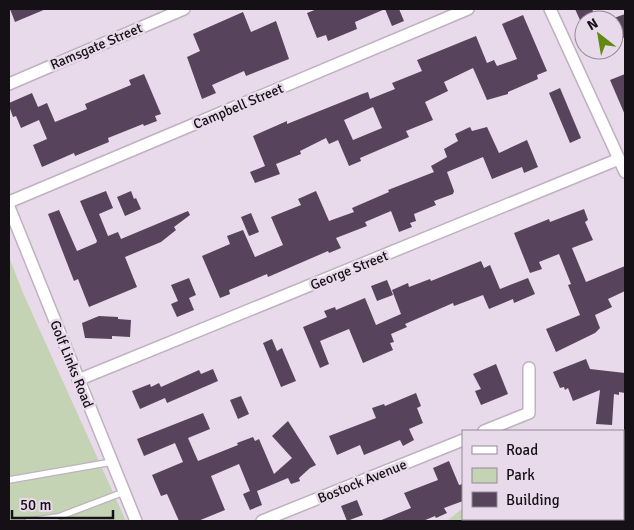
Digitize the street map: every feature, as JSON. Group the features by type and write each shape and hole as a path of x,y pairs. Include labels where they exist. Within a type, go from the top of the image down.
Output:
{"street":[{"name":"Ramsgate Street","path":"9,84 184,9"},
{"name":"Campbell Street","path":"9,202 468,9"},
{"path":"550,9 625,172"},
{"name":"George Street","path":"78,380 619,159"},
{"name":"Golf Links Road","path":"9,207 136,521"},
{"path":"486,430 529,413 529,368"},
{"name":"Bostock Avenue","path":"262,521 462,440"}],"lane":[{"path":"9,480 112,462"},
{"path":"28,521 58,517 124,492"}],"green space":[{"path":"9,257 23,293 126,521 9,521"},
{"path":"625,490 625,521 447,521 462,509 462,520 624,520"}],"building":[{"path":"10,9 46,9 15,22"},
{"path":"317,9 385,9 355,22 357,29 328,41 326,35 317,38 307,13"},
{"path":"385,9 399,9 404,21 392,26"},
{"path":"575,9 592,10 575,10"},
{"path":"243,12 251,32 276,21 289,59 246,76 244,71 212,85 216,93 202,99 187,57 200,51 193,34"},
{"path":"624,14 625,14 624,37"},
{"path":"523,15 547,71 537,75 538,79 508,92 508,94 487,100 473,68 444,82 448,91 425,102 433,120 406,131 409,137 360,158 361,161 349,166 338,140 329,144 326,138 300,151 301,154 276,164 280,174 255,183 250,172 265,166 253,136 287,121 287,124 368,92 370,99 395,89 392,83 422,71 417,60 476,36 487,63 494,60 497,66 517,59 502,24","holes":["373,107 382,128 353,140 344,120"]},
{"path":"144,74 161,114 155,116 157,121 144,126 143,124 108,138 109,142 75,156 74,153 42,167 33,145 47,139 39,120 21,128 16,116 13,117 9,106 9,103 32,93 38,107 47,103 55,122 87,109 85,104 131,85 129,80"},
{"path":"625,74 625,115 610,80"},
{"path":"560,88 581,138 570,143 549,93"},
{"path":"470,127 472,131 487,127 499,153 527,140 538,167 524,173 522,167 492,179 483,157 447,172 454,191 453,194 434,201 436,205 414,214 416,221 410,223 412,227 399,232 391,211 365,222 367,226 336,238 341,248 329,253 328,251 268,277 267,274 229,290 230,294 220,298 202,256 230,244 227,236 243,230 255,257 283,245 271,217 301,205 298,199 316,191 329,221 354,212 352,208 389,192 388,190 434,172 431,166 447,157 444,149 458,141 455,134"},
{"path":"106,191 113,208 99,214 108,236 118,232 121,239 188,211 190,215 174,227 176,230 161,242 125,257 137,287 89,307 78,279 74,281 48,214 59,210 77,251 97,241 80,201"},
{"path":"131,191 141,209 125,216 117,197"},
{"path":"584,209 588,220 585,222 593,240 572,248 586,282 625,266 625,291 608,299 612,307 595,315 600,328 595,333 556,352 546,329 580,315 568,285 571,284 559,254 539,262 542,269 530,273 514,233 549,219 550,222"},
{"path":"251,213 259,232 249,236 241,217"},
{"path":"481,261 484,268 490,265 500,289 528,278 535,294 514,303 513,299 489,309 483,295 454,306 453,303 405,324 407,327 391,334 394,342 390,343 393,350 363,363 349,329 320,341 329,364 320,368 303,327 327,317 324,311 335,307 336,310 365,298 376,325 401,314 392,290 408,283 409,287 430,279 431,281"},
{"path":"189,278 196,295 189,298 194,310 177,317 171,304 178,301 171,285"},
{"path":"387,280 393,295 377,301 371,286"},
{"path":"99,316 131,320 130,337 112,336 112,339 85,338 82,323"},
{"path":"272,339 277,351 282,348 296,381 281,387 263,343"},
{"path":"586,359 590,369 625,373 625,393 619,392 619,395 614,394 612,425 596,424 600,390 573,401 568,388 565,390 564,387 560,388 553,372"},
{"path":"496,364 508,394 481,405 475,391 481,389 473,374"},
{"path":"213,369 218,381 167,403 165,398 140,409 132,391 150,384 151,387 159,383 161,387 199,370 201,374"},
{"path":"416,393 421,406 417,408 423,423 409,429 414,440 403,446 400,440 364,455 360,445 337,455 329,436 376,418 372,408 384,404 385,406"},
{"path":"241,396 249,414 238,419 230,400"},
{"path":"203,413 210,429 188,438 198,461 253,437 255,441 259,439 274,474 292,458 272,436 288,421 316,465 299,478 300,481 291,484 288,478 257,491 262,505 250,510 243,494 250,491 239,464 211,476 225,510 198,521 179,521 167,494 161,496 152,475 183,462 175,443 144,456 137,439"},
{"path":"449,461 459,485 462,484 462,501 444,508 447,513 436,518 435,516 423,521 379,521 411,508 404,493 438,480 433,468"},
{"path":"357,500 363,515 347,521 341,506"}]}
